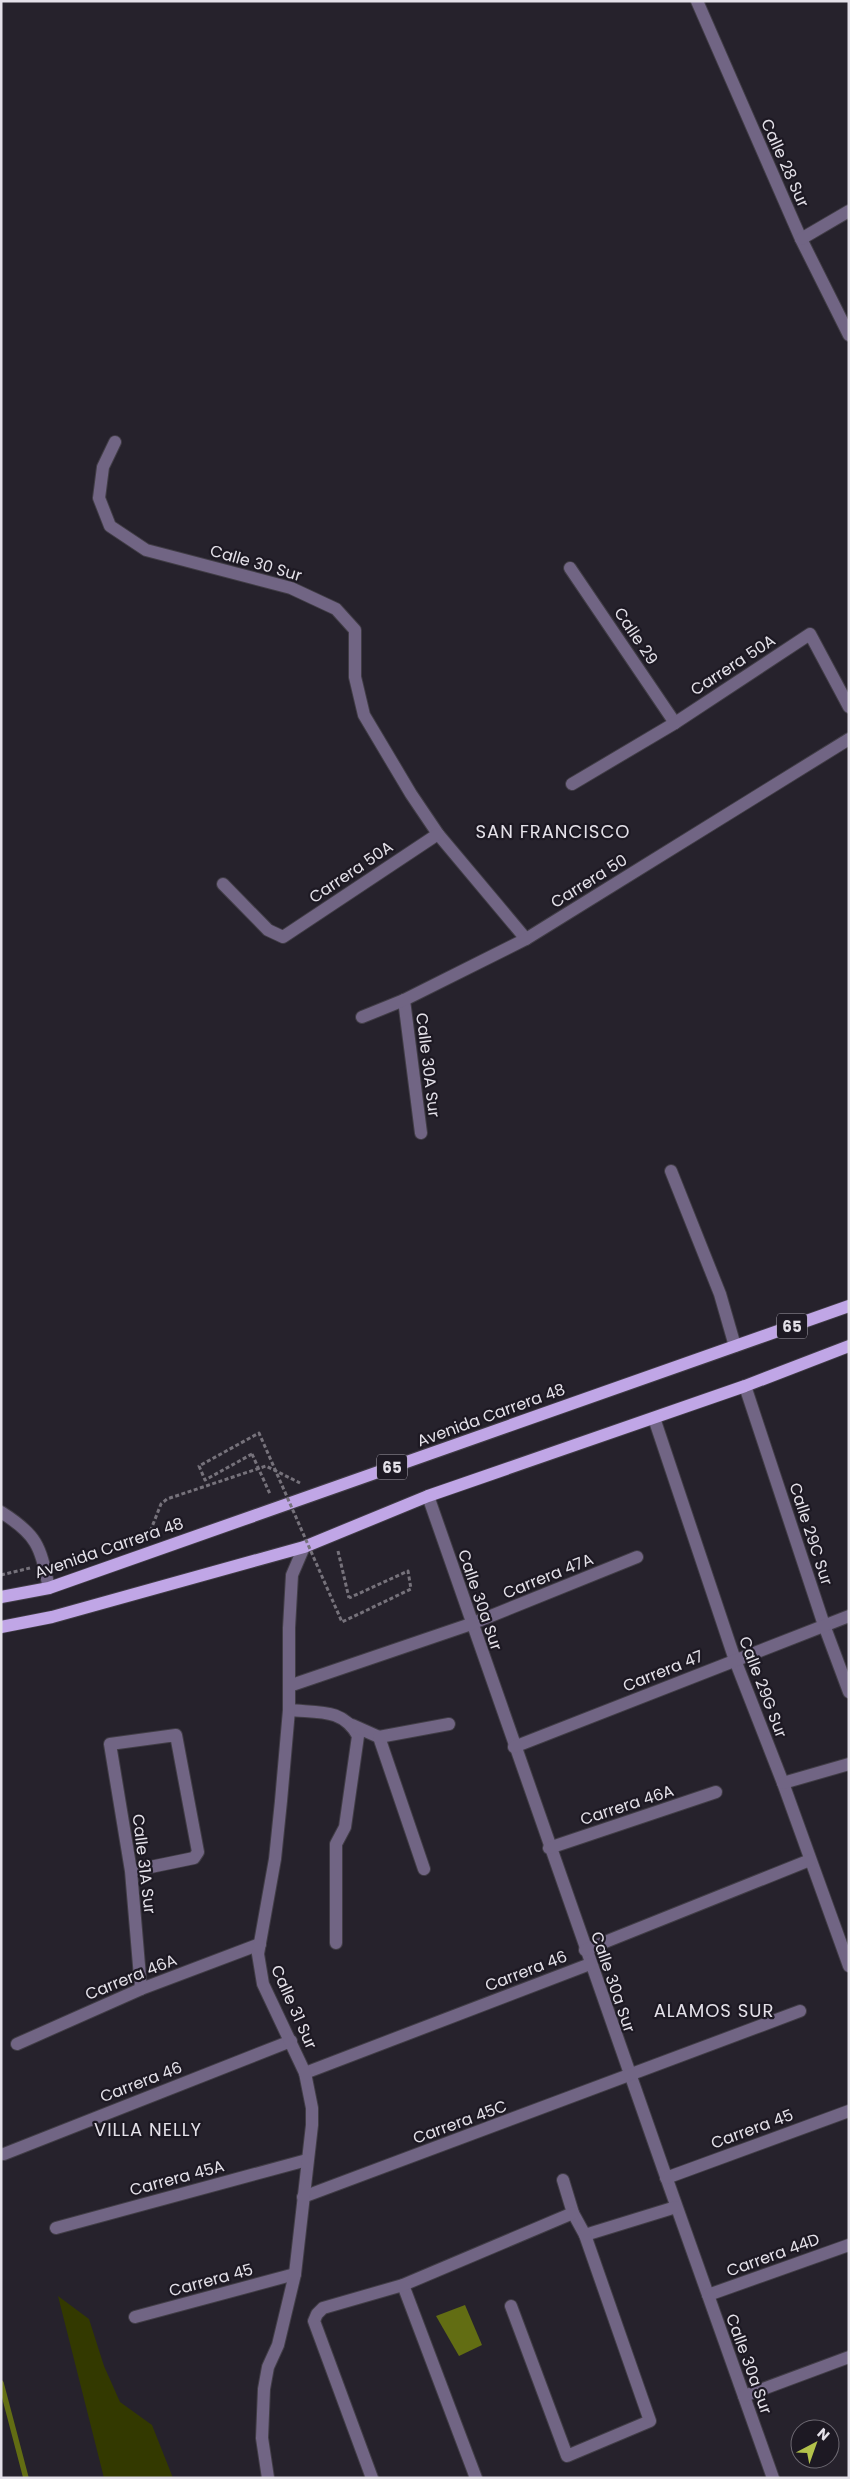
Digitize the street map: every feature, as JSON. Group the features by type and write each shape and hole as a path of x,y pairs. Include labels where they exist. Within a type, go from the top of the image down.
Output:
{"main road":[{"name":"Avenida Carrera 48","path":"1,1597 49,1588 849,1306"},
{"name":"65","path":"1,1627 52,1617 304,1547 428,1496 745,1386 849,1346"}],"street":[{"name":"Calle 28 Sur","path":"697,1 801,239 847,328"},
{"path":"801,239 849,211"},
{"name":"Calle 30 Sur","path":"116,442 103,467 99,498 110,526 146,550 291,588 336,609 355,630 355,677 364,715 410,794 438,834 526,939"},
{"name":"Calle 29","path":"570,568 674,722"},
{"name":"Carrera 50A","path":"572,784 674,722 810,634 849,707"},
{"name":"Carrera 50","path":"362,1017 404,1000 526,939 849,739"},
{"name":"Carrera 50A","path":"224,884 268,930 283,937 438,834"},
{"name":"Calle 30A Sur","path":"404,1000 420,1133"},
{"path":"671,1171 720,1294 735,1346"},
{"name":"Calle 29C Sur","path":"745,1386 824,1625 849,1692"},
{"name":"Calle 29G Sur","path":"654,1418 735,1660 783,1783 849,1966"},
{"name":"Calle 30a Sur","path":"428,1496 629,2077 773,2478"},
{"path":"1,1512 20,1523 31,1534 40,1548 49,1588"},
{"name":"Calle 31 Sur","path":"268,2478 262,2438 264,2389 268,2367 278,2345 282,2321 295,2274 307,2160 311,2142 312,2108 305,2073 260,1974 258,1954 275,1859 289,1710 289,1628 292,1575 304,1547"},
{"name":"Carrera 47A","path":"289,1686 471,1624 637,1557"},
{"name":"Carrera 47","path":"514,1748 849,1616"},
{"path":"289,1710 339,1715 352,1725 379,1737 449,1724"},
{"path":"336,1943 336,1844 344,1827 358,1736 352,1725"},
{"name":"Calle 31A Sur","path":"131,1871 194,1858 198,1852 176,1735 110,1744 131,1871 141,1989"},
{"path":"379,1737 424,1869"},
{"path":"783,1783 849,1764"},
{"name":"Carrera 46A","path":"549,1848 716,1792"},
{"name":"Carrera 46","path":"585,1950 810,1860"},
{"name":"Carrera 46A","path":"17,2044 141,1989 260,1944"},
{"name":"Carrera 46","path":"305,2073 590,1964"},
{"path":"629,2077 800,2011"},
{"name":"Carrera 46","path":"4,2154 291,2041"},
{"name":"Carrera 45C","path":"303,2197 629,2077"},
{"name":"Carrera 45","path":"666,2178 849,2112"},
{"name":"Carrera 45A","path":"56,2228 307,2160"},
{"path":"510,2306 567,2456 650,2421 585,2235 573,2213 563,2180"},
{"path":"585,2235 676,2207"},
{"path":"372,2478 314,2321 317,2314 323,2308 403,2285 573,2213"},
{"name":"Carrera 44D","path":"708,2295 849,2245"},
{"name":"Carrera 45","path":"135,2317 295,2274"},
{"path":"403,2285 476,2478"},
{"path":"744,2396 849,2356"}],"path":[{"path":"276,1508 252,1454 205,1480 199,1466 259,1433 342,1622 411,1589 408,1571 349,1598 336,1552 345,1548"},
{"path":"142,1544 151,1533 161,1504 167,1499 266,1466 280,1471 298,1483 307,1482"},
{"path":"1,1575 82,1559"}],"shaded area":[{"path":"58,2296 89,2319 104,2366 120,2402 152,2425 173,2478 104,2478"},
{"path":"465,2305 482,2345 459,2356 436,2316"}],"waterway":[{"path":"1,2383 26,2478"}],"district":[{"name":"SAN FRANCISCO","path":"553,831"},
{"name":"ALAMOS SUR","path":"714,2010"},
{"name":"VILLA NELLY","path":"148,2129"}]}
